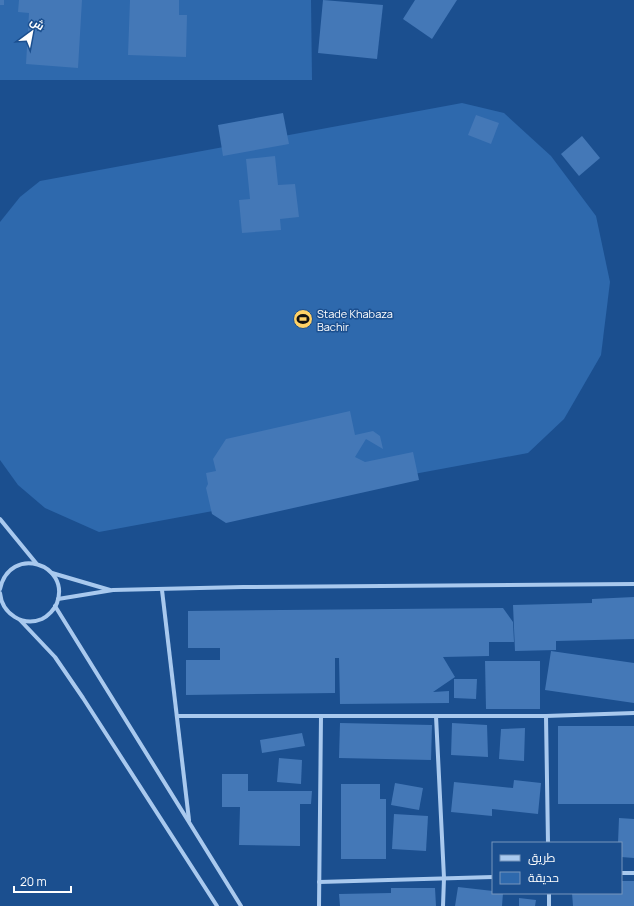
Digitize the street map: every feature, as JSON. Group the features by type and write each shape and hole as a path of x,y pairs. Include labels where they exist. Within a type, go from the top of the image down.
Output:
{"street":[{"path":"0,519 36,563"},
{"path":"0,589 2,581 12,569 25,563 36,563 45,567 52,573 58,585 58,599 56,606 44,618 28,622 20,620"},
{"path":"52,573 113,590"},
{"path":"58,599 113,590 634,584"},
{"path":"162,590 189,823"},
{"path":"0,594 2,609 20,620 54,657 83,698 217,906"},
{"path":"56,606 241,906"},
{"path":"177,716 546,716 634,713"},
{"path":"319,906 321,716"},
{"path":"436,716 444,878 443,906"},
{"path":"546,716 548,842"},
{"path":"622,874 634,873"},
{"path":"319,882 492,877"},
{"path":"549,894 549,906"}],"green space":[{"path":"0,0 311,0 312,80 0,80"},
{"name":"Stade Khabaza Bachir","path":"462,103 504,113 551,156 596,216 610,282 601,355 564,419 528,453 99,532 45,508 18,485 0,460 0,222 20,197 40,181"}],"building":[{"path":"0,0 4,0 4,5 0,5"},
{"path":"19,0 82,0 78,68 26,64 29,13 18,12"},
{"path":"130,0 179,0 179,15 187,15 186,57 128,55"},
{"path":"323,0 383,5 377,59 318,53"},
{"path":"415,0 457,0 432,39 403,19"},
{"path":"283,113 289,144 223,156 218,125"},
{"path":"476,115 499,123 491,144 468,135"},
{"path":"582,136 600,158 579,176 561,154"},
{"path":"275,156 278,185 295,184 299,217 280,219 281,230 242,233 239,200 250,199 246,159"},
{"path":"350,411 355,435 373,431 380,436 383,449 366,439 355,457 365,462 413,452 419,480 226,523 212,514 206,488 208,484 206,473 216,471 213,459 226,439"},
{"path":"634,597 634,639 556,641 556,650 515,651 513,605 592,603 592,599"},
{"path":"503,608 513,622 514,642 489,642 489,656 443,657 455,677 433,692 449,691 449,703 340,704 339,658 335,658 335,693 186,695 186,660 220,660 220,648 188,648 188,611"},
{"path":"551,651 634,663 634,703 545,690"},
{"path":"485,661 540,661 540,709 486,709"},
{"path":"454,679 477,679 476,699 454,698"},
{"path":"340,723 432,725 431,760 339,758"},
{"path":"452,723 487,725 488,757 451,755"},
{"path":"558,726 634,726 634,804 558,804"},
{"path":"525,728 524,761 499,759 501,729"},
{"path":"302,733 305,746 262,753 260,740"},
{"path":"279,758 302,760 301,784 277,782"},
{"path":"222,774 248,774 248,791 312,791 311,804 300,804 300,846 239,845 240,807 222,807"},
{"path":"514,780 541,783 538,814 492,809 492,816 451,812 454,782 513,788"},
{"path":"395,783 423,788 419,810 391,805"},
{"path":"341,784 380,784 380,799 386,799 386,859 341,859"},
{"path":"394,814 428,816 426,851 392,849"},
{"path":"619,818 634,819 634,858 622,857 622,842 618,842"},
{"path":"622,881 634,881 634,906 573,906 572,894 622,894"},
{"path":"458,887 492,891 492,894 503,894 502,906 455,906"},
{"path":"391,888 435,888 436,906 340,906 339,894 391,893"},
{"path":"519,898 536,900 535,906 519,906"}],"place":[{"name":"Stade Khabaza Bachir","path":"303,319"}]}
